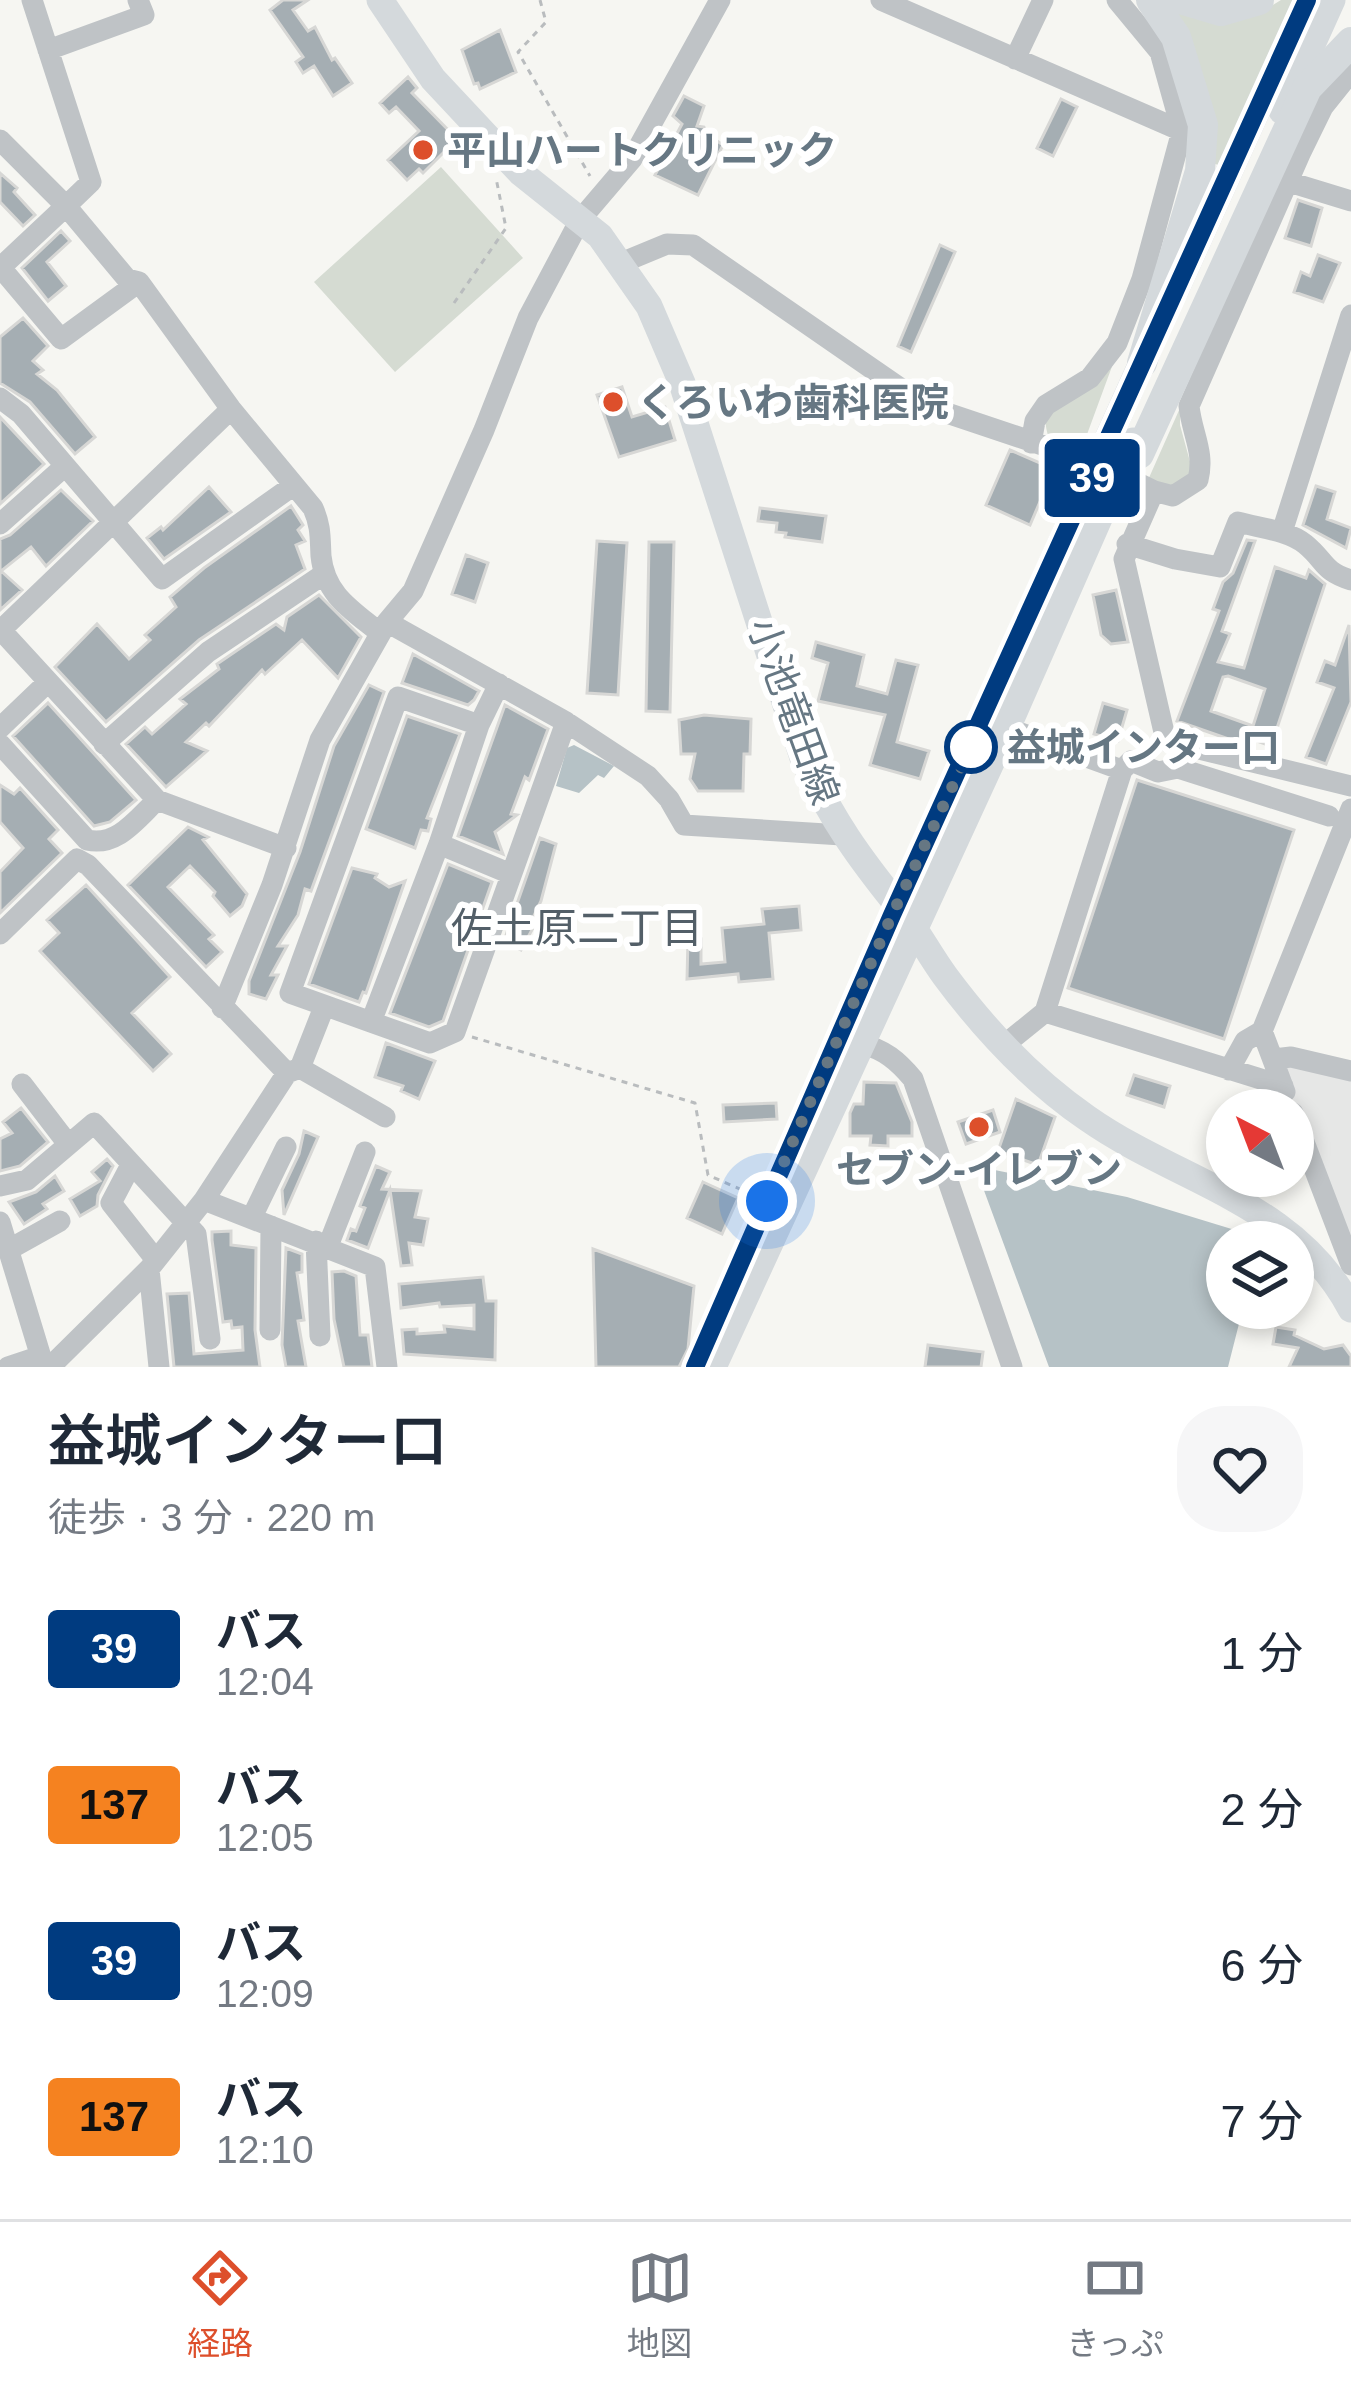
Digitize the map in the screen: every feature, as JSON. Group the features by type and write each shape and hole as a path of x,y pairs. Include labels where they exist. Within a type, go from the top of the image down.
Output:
{"highway":[{"path":"1142,364 1200,171 1203,125 1176,38 1151,0"},
{"path":"1184,0 1221,10 1259,0"},
{"path":"1114,466 1139,454 1307,88 1351,42"}],"main road":[{"name":"小池竜田線","path":"380,0 433,79 521,172 600,236 649,306 682,383 804,761 842,835 945,976 1003,1046 1090,1120 1280,1224 1350,1298"},
{"path":"713,1367 861,1044 906,917 1007,728 1114,466 1142,364 1307,0"},
{"path":"695,1367 767,1201 906,917 1332,0"}],"street":[{"path":"32,0 92,182 0,268 61,339 139,282"},
{"path":"48,50 144,15 138,0"},
{"path":"222,1008 286,848 320,740 383,627 413,591 528,318 580,220 632,159 720,0"},
{"path":"881,0 1182,131"},
{"path":"1015,59 1043,0"},
{"path":"1031,443 1035,421 1046,405 1090,378 1117,343 1142,279 1182,131 1160,52 1117,0"},
{"path":"621,263 667,244 693,244 926,406 1114,466 1154,491 1173,496 1198,480 1202,451 1192,431 1189,406 1323,106 1351,72"},
{"path":"0,140 67,206 127,279 139,282 231,409 313,508 322,527 324,574 330,591 383,627 566,722 648,776 684,825 842,835"},
{"path":"1289,182 1351,201"},
{"path":"1282,532 1350,322"},
{"path":"0,398 21,414 162,579 293,485"},
{"path":"231,409 0,630 157,800 286,848"},
{"path":"0,524 65,466"},
{"path":"1154,491 1124,559 1166,741 1351,786"},
{"path":"1127,544 1220,567 1238,522 1282,532 1305,544 1329,573 1351,580"},
{"path":"104,744 208,652 324,574"},
{"path":"0,728 48,682"},
{"path":"371,1022 479,725 499,684"},
{"path":"479,725 398,698 290,993 430,1043 455,1032 566,722"},
{"path":"1007,728 1122,770"},
{"path":"0,744 87,840 103,843 119,835 157,800"},
{"path":"1003,1046 1045,1012 1122,770 1131,761 1158,772 1178,768 1344,819 1262,1031 1245,1041 1229,1070"},
{"path":"439,844 511,874"},
{"path":"0,934 77,859 88,865 222,1008 293,1071 386,1117"},
{"path":"8,1367 45,1364 152,1264 204,1200 293,1071 324,1007"},
{"path":"1045,1012 1283,1086"},
{"path":"1262,1031 1284,1089"},
{"path":"861,1044 877,1047 913,1079 1012,1367"},
{"path":"1274,1059 1291,1057 1351,1071"},
{"path":"22,1084 68,1144"},
{"path":"0,1186 27,1180 94,1124 196,1234 210,1340"},
{"path":"270,1330 262,1221 286,1147"},
{"path":"320,1336 322,1244 365,1151"},
{"path":"131,1165 111,1204 152,1264 160,1367"},
{"path":"1314,1169 1351,1265"},
{"path":"204,1200 375,1267 387,1367"},
{"path":"8,1250 60,1221"},
{"path":"0,1222 45,1364"}],"path":[{"path":"540,0 546,22 518,52 580,164 604,192"},
{"path":"454,303 506,228 496,186 498,148"},
{"path":"455,1032 695,1102 708,1174 767,1201"}],"shaded area":[{"path":"1157,0 1255,16 1281,0 1293,0 1219,165 1207,162"},
{"path":"441,167 523,258 395,372 314,282"},
{"path":"1114,361 1082,448 1050,442 1049,416 1099,379"},
{"path":"1180,408 1192,469 1173,486 1148,480"},
{"path":"574,745 614,766 579,793 556,786 567,748"},
{"path":"1286,1064 1351,1075 1351,1253 1314,1156 1314,1089 1289,1089 1283,1074"},
{"path":"975,1166 1127,1197 1206,1221 1206,1329 1238,1329 1228,1367 1049,1367"}],"building":[{"path":"283,0 308,0 293,10 308,31 315,27 332,60 352,83 333,96 314,66 303,73 296,62 303,57 270,10"},
{"path":"500,30 516,72 480,89 462,50"},
{"name":"平山ハートクリニック","path":"408,77 417,88 412,93 457,139 423,173 419,169 407,180 388,160 419,131 396,107 389,113 380,103"},
{"path":"684,96 704,106 697,126 723,145 698,195 655,175 682,124 673,116"},
{"path":"1061,99 1077,107 1053,156 1037,148"},
{"path":"0,173 35,215 23,226 0,202"},
{"path":"1298,200 1322,208 1311,246 1285,238"},
{"path":"61,231 70,241 47,262 66,286 48,301 22,268"},
{"path":"940,245 955,252 911,352 898,346"},
{"path":"1318,255 1340,263 1323,302 1294,292 1301,272 1310,276"},
{"path":"23,318 48,346 33,361 43,370 37,374 57,390 95,437 75,454 30,402 0,383 0,337"},
{"path":"622,387 632,417 665,407 675,440 619,457 597,395"},
{"path":"0,417 44,464 0,504"},
{"path":"1010,450 1054,469 1030,525 986,505"},
{"path":"1316,486 1335,492 1327,519 1351,528 1346,548 1303,525"},
{"path":"209,487 231,512 164,559 147,538 163,530"},
{"path":"61,490 93,521 46,566 31,547 1,571 22,590 0,610 0,539"},
{"path":"291,506 303,525 298,530 305,541 296,545 305,569 199,640 106,722 55,667 97,624 129,659 150,640 145,635 176,607 170,597"},
{"path":"760,508 826,516 822,542 785,537 786,533 776,532 777,523 758,521"},
{"path":"1247,540 1255,541 1222,631 1230,634 1218,662 1244,668 1275,567 1306,578 1309,570 1325,584 1271,746 1243,736 1240,743 1177,721 1219,611 1213,609 1223,582 1233,573","holes":["1223,677 1265,689 1253,726 1211,711"]},
{"path":"597,541 627,543 618,695 587,693"},
{"path":"649,542 674,542 670,712 646,711"},
{"path":"466,555 488,563 475,602 452,594"},
{"path":"1116,590 1128,642 1111,644 1101,635 1093,595"},
{"path":"319,595 361,637 338,678 302,640 265,674 262,670 209,726 206,723 186,742 207,751 166,787 126,744 145,727 152,734 186,704 180,699 219,669 217,664 276,624 284,630 287,617"},
{"path":"1349,625 1351,702 1326,764 1306,757 1334,688 1317,682 1325,661 1335,665"},
{"path":"816,642 864,655 857,686 887,694 896,660 918,665 897,742 929,751 920,779 870,765 885,715 818,701 828,663 812,658"},
{"path":"413,654 479,691 474,700 468,705 402,683"},
{"path":"369,685 384,692 311,891 305,889 298,915 278,946 287,946 271,975 278,975 266,999 249,994 249,981 300,852 334,746"},
{"path":"48,703 136,800 110,822 94,826 13,736"},
{"path":"1103,703 1127,710 1118,741 1094,734"},
{"path":"505,705 548,729 511,814 517,815 495,832 503,854 458,836"},
{"path":"704,715 751,719 743,791 698,791 690,779 695,754 681,754 679,720"},
{"path":"407,716 460,734 427,818 431,819 428,831 421,830 415,848 366,829"},
{"path":"1137,780 1294,830 1224,1039 1068,988"},
{"path":"0,785 14,794 20,788 58,830 49,839 62,853 0,913 0,872 23,848 0,822"},
{"path":"188,827 208,837 203,840 247,894 230,916 190,866 168,887 214,935 209,939 222,952 206,967 128,885"},
{"path":"540,838 556,844 529,926 533,928 521,950 504,941"},
{"path":"448,864 492,882 443,1021 429,1027 390,1013"},
{"path":"352,868 377,874 375,878 389,887 405,881 359,1002 309,984"},
{"path":"86,885 170,977 132,1013 171,1054 153,1071 40,951 59,933 47,920"},
{"path":"799,906 801,930 769,933 773,979 739,982 738,974 687,979 688,939 701,939 701,964 725,962 722,928 764,924 762,909"},
{"path":"386,1043 435,1061 419,1099 401,1091 403,1086 375,1077"},
{"path":"1134,1075 1170,1086 1164,1107 1127,1095"},
{"path":"864,1082 896,1083 912,1122 912,1136 888,1136 888,1146 870,1145 871,1136 850,1136 850,1113 854,1104 863,1104"},
{"path":"1016,1099 1055,1117 1038,1165 998,1151"},
{"path":"776,1103 777,1119 724,1122 723,1105"},
{"path":"21,1108 48,1142 20,1166 0,1171 0,1139 12,1133 3,1122"},
{"name":"セブン-イレブン","path":"993,1110 1000,1132 966,1144 958,1122"},
{"path":"304,1131 318,1137 284,1215 282,1190"},
{"path":"107,1159 113,1166 97,1206 80,1216 70,1199 100,1181 92,1172"},
{"path":"376,1166 390,1172 382,1189 421,1191 415,1217 428,1219 423,1245 409,1243 412,1265 401,1266 390,1190 368,1248 347,1240 351,1229 356,1231"},
{"path":"55,1176 64,1191 24,1224 9,1202 36,1192"},
{"path":"703,1182 738,1198 722,1234 687,1218"},
{"path":"231,1231 231,1245 256,1248 255,1330 260,1367 174,1367 167,1294 189,1293 194,1354 243,1350 242,1327 223,1322 212,1240 212,1232"},
{"path":"286,1248 302,1254 302,1272 297,1273 304,1320 298,1321 306,1367 286,1367 282,1345"},
{"path":"593,1249 694,1286 688,1349 679,1367 596,1367"},
{"path":"332,1272 356,1276 360,1335 368,1335 372,1367 344,1367 334,1319"},
{"path":"483,1277 486,1301 496,1301 495,1360 404,1354 402,1330 417,1329 417,1334 445,1332 444,1326 474,1329 474,1305 401,1308 399,1284"},
{"path":"1276,1329 1295,1330 1294,1335 1324,1349 1343,1345 1351,1356 1351,1367 1289,1367 1298,1348 1273,1344"},
{"path":"928,1345 983,1352 981,1367 925,1367"}],"bus line":[{"name":"39","path":"695,1367 892,915 1307,0"}],"place":[{"name":"平山ハートクリニック","path":"423,150"},
{"name":"くろいわ歯科医院","path":"613,402"},
{"name":"益城インター口","path":"971,747"},
{"name":"セブン-イレブン","path":"979,1127"}],"district":[{"name":"佐土原二丁目","path":"577,928"}],"route":[{"path":"767,1201 971,747"}]}
